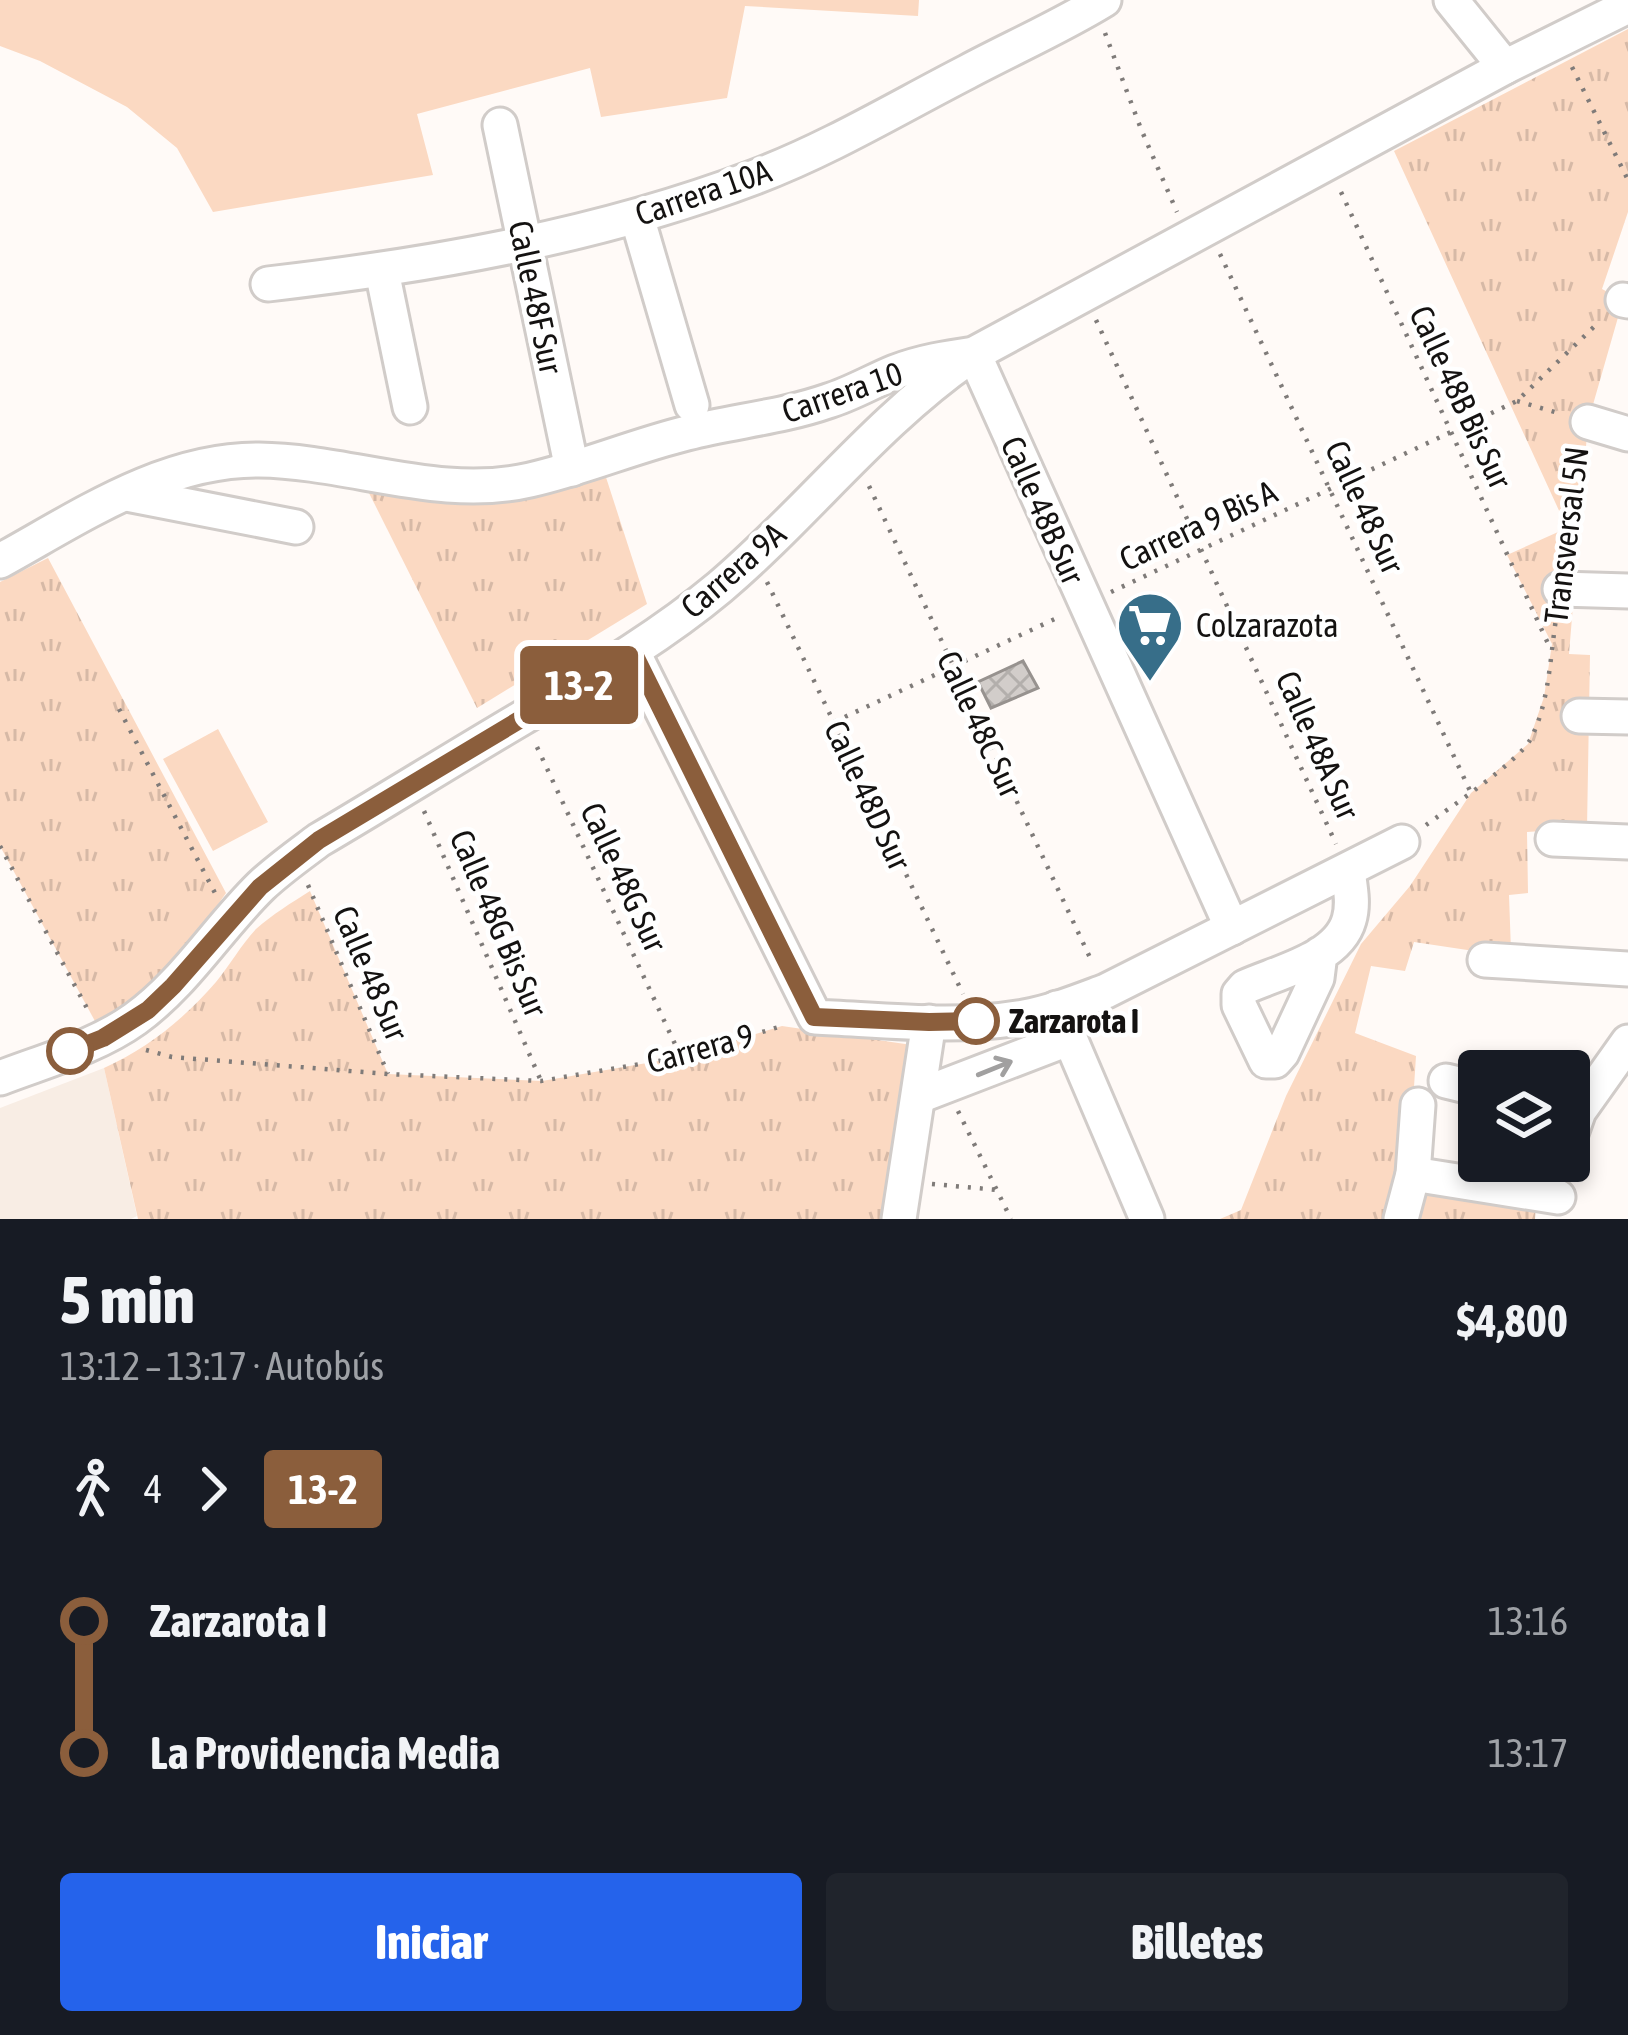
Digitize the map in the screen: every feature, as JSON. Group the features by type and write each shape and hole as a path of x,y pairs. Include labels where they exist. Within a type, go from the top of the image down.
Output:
{"street":[{"path":"1450,0 1505,67"},
{"name":"Carrera 10A","path":"268,284 382,271 526,243 637,217 759,176 1098,2"},
{"name":"Carrera 10","path":"0,561 127,494 190,469 258,460 442,484 525,482 691,432 831,401 899,370 974,354 1202,241 1328,164 1628,6"},
{"name":"Calle 48F Sur","path":"500,125 572,469"},
{"path":"637,217 692,405"},
{"path":"382,271 410,406"},
{"name":"Carrera 9A","path":"0,1078 129,1024 173,986 284,866 319,840 633,652 755,556 922,393 974,354"},
{"name":"Calle 48B Sur","path":"974,354 1232,928"},
{"path":"1584,421 1628,434"},
{"path":"127,494 296,527"},
{"path":"1560,589 1628,591"},
{"path":"633,652 814,1017 929,1022 1024,1017 1064,1023"},
{"path":"1579,716 1628,717"},
{"path":"1553,838 1628,842"},
{"path":"933,1091 1064,1023 1106,992 1402,842"},
{"path":"1320,954 1339,939 1348,923 1348,871"},
{"path":"1485,960 1628,969"},
{"path":"899,1219 905,1182 933,1091 929,1022"},
{"path":"1064,1023 1147,1219"},
{"path":"1590,1095 1628,1042"},
{"path":"1401,1219 1413,1174 1418,1105"},
{"path":"1413,1174 1558,1208"}],"path":[{"name":"Calle 48 Sur","path":"1098,2 1133,110 1330,489 1471,793"},
{"path":"1559,40 1628,180"},
{"name":"Calle 48B Bis Sur","path":"1328,164 1551,650"},
{"name":"Carrera 9 Bis A","path":"834,722 1517,401 1626,301"},
{"name":"Calle 48A Sur","path":"1092,313 1348,871"},
{"path":"1517,401 1584,421"},
{"name":"Transversal 5N","path":"1551,650 1584,421"},
{"name":"Calle 48C Sur","path":"854,456 1106,992"},
{"name":"Calle 48D Sur","path":"761,569 976,1021"},
{"path":"1402,842 1471,793 1528,744 1544,697 1551,650"},
{"path":"119,709 212,892 240,909"},
{"name":"Calle 48G Sur","path":"523,718 682,1058"},
{"name":"Calle 48G Bis Sur","path":"413,784 542,1081"},
{"path":"0,846 96,1024"},
{"name":"Calle 48 Sur","path":"310,891 388,1073"},
{"name":"Carrera 9","path":"134,1046 172,1057 542,1081 682,1058 814,1017"},
{"path":"933,1091 998,1190 1011,1219"},
{"path":"905,1182 998,1190"}],"shaded area":[{"path":"104,1068 137,1216 0,1219 0,1108"}],"green space":[{"path":"0,0 919,0 918,16 745,6 727,98 601,117 590,68 417,114 433,175 213,212 177,148 127,107 40,61 0,46"},
{"path":"1628,29 1628,212 1602,289 1623,300 1588,422 1569,654 1590,655 1587,828 1527,832 1528,893 1509,895 1511,951 1414,942 1405,971 1371,966 1355,1033 1416,1056 1408,1180 1536,1203 1535,1219 1220,1219 1241,1210 1286,1096 1361,944 1410,886 1471,793 1528,744 1544,697 1552,644 1507,555 1567,528 1394,151"},
{"path":"603,468 647,604 477,708 366,487"},
{"path":"48,558 226,893 169,966 96,1023 0,846 0,582"},
{"path":"218,729 268,822 213,851 163,759"},
{"path":"310,891 388,1074 542,1081 676,1058 782,1026 912,1045 883,1219 138,1219 104,1068 178,1020 216,982 256,929"}],"building":[{"path":"1023,661 1038,688 991,708 978,682"}],"bus line":[{"name":"13-2","path":"70,1051 103,1038 148,1010 260,887 319,840 633,652 814,1017 976,1021"}],"place":[{"name":"Colzarazota","path":"1150,684"},
{"name":"Zarzarota I","path":"976,1021"}]}
